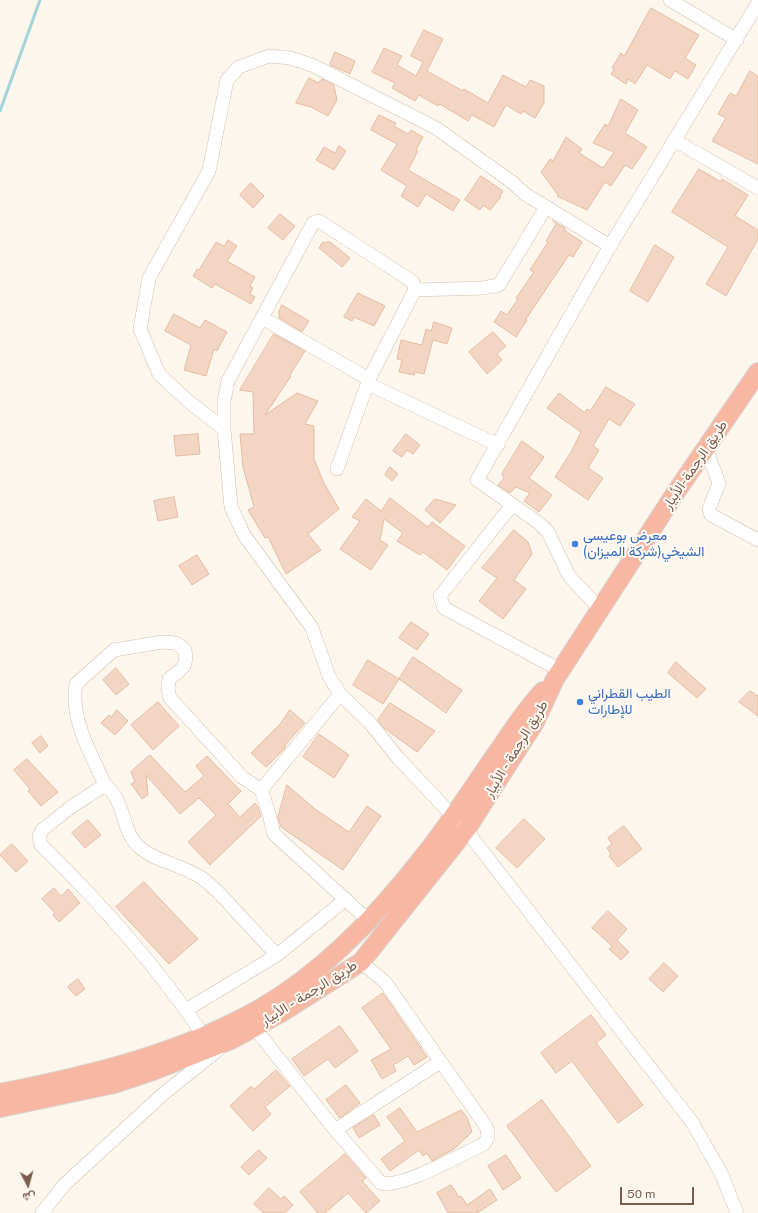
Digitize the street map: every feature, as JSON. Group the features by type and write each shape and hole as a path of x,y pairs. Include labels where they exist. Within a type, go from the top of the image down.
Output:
{"highway":[{"name":"طريق الرجمة-الأبيار","path":"557,674 758,372"},
{"name":"طريق الرجمة - الأبيار","path":"0,1092 67,1079 158,1054 204,1036 239,1020 285,992 319,966 369,921 419,862 453,817 527,710 557,674"},
{"name":"طريق الرجمة - الأبيار","path":"0,1108 114,1084 152,1072 231,1040 281,1013 361,962 466,830 534,722 557,674"}],"street":[{"path":"670,0 737,40"},
{"path":"600,609 569,576 548,532 539,523 512,506 477,480 610,246 758,4"},
{"path":"224,429 188,401 159,374 140,329 149,278 209,170 227,80 239,67 269,56 290,58 312,65 436,128 512,182 525,194 610,246"},
{"path":"674,140 758,188"},
{"path":"415,290 483,288 499,285 546,207"},
{"path":"337,469 369,382 415,290 413,282 319,221 313,223 228,381 224,401 224,429 231,507 244,535 312,628 329,676 340,694 370,722 399,759 466,830 692,1122 722,1175 737,1213"},
{"path":"262,318 369,382 498,444"},
{"path":"706,448 719,479 718,487 709,509 711,515 758,540"},
{"path":"512,506 440,596 444,608 557,674"},
{"path":"277,955 203,878 186,869 153,857 137,844 126,824 121,805 112,790 105,785 76,718 74,694 76,684 114,650 163,642 176,644 185,650 187,660 183,668 169,679 168,689 170,698 242,777 261,790 274,834 369,921"},
{"path":"261,790 340,694"},
{"path":"105,785 71,807 42,830 39,837 41,845 111,918 186,1010 204,1036"},
{"path":"186,1010 277,955 346,899"},
{"path":"254,1027 335,1130 381,1183 388,1185 405,1181 484,1144 488,1137 487,1128 385,982 361,962"},
{"path":"42,1213 64,1185 162,1095 231,1040"},
{"path":"335,1130 440,1062"}],"building":[{"path":"651,8 699,35 685,58 696,65 688,79 675,71 670,79 647,65 635,84 628,79 626,84 611,74 614,69 612,68 621,53 624,56"},
{"path":"424,30 443,39 427,71 463,91 464,89 488,103 503,75 526,87 530,80 544,86 544,103 535,118 523,111 521,114 506,105 494,127 472,115 468,121 440,104 438,106 419,95 415,101 392,88 395,83 372,72 384,48 402,56 397,65 416,76 423,62 411,56"},
{"path":"335,52 355,61 350,74 330,65"},
{"path":"750,71 758,76 758,164 712,141 726,118 718,114 730,93 736,96"},
{"path":"309,78 318,83 322,79 334,85 337,100 328,116 311,107 296,103"},
{"path":"621,99 638,110 625,133 647,147 632,169 625,165 611,186 605,182 587,210 557,196 558,195 541,172 550,159 553,161 566,137 582,149 579,153 603,168 614,152 593,143 605,124 608,126"},
{"path":"379,115 396,123 394,126 408,134 411,130 423,137 416,150 418,151 408,170 460,200 453,211 426,194 418,207 401,196 407,186 381,170 397,144 371,130"},
{"path":"339,146 346,151 334,170 316,160 324,147 335,153"},
{"path":"699,169 721,182 722,179 748,195 735,216 758,230 758,239 726,296 706,284 728,247 672,212"},
{"path":"481,176 503,191 500,196 501,197 490,210 483,205 480,210 465,200"},
{"path":"251,183 264,196 253,208 240,195"},
{"path":"280,214 295,226 283,240 268,228"},
{"path":"553,221 565,228 564,230 582,242 573,257 569,255 526,319 527,320 516,337 494,322 501,311 507,315 518,299 516,298 534,272 530,270 548,242 546,241 556,224"},
{"path":"228,240 237,246 227,261 255,277 250,286 253,288 250,294 255,297 251,304 215,284 212,288 193,276 197,269 199,270 216,242 224,246"},
{"path":"330,242 350,258 342,267 319,248 322,243"},
{"path":"655,245 674,257 648,302 630,291"},
{"path":"358,293 385,306 374,326 354,317 352,321 344,317"},
{"path":"282,305 309,321 302,332 279,318 279,311"},
{"path":"174,314 200,328 205,320 227,332 217,351 214,349 206,376 184,370 191,345 165,331"},
{"path":"434,322 452,328 447,344 433,340 424,374 415,372 414,375 399,372 402,360 397,359 401,340 422,345 426,329 431,331"},
{"path":"493,332 506,346 497,354 502,360 487,374 469,352"},
{"path":"274,334 305,351 290,375 291,376 265,415 297,393 318,401 305,424 314,426 314,459 324,483 339,509 308,534 321,550 286,574 268,537 265,538 248,510 254,507 243,467 240,434 254,434 253,392 240,390"},
{"path":"606,387 635,404 620,426 609,419 593,446 599,450 588,468 603,478 588,500 555,477 571,452 581,432 547,408 559,393 585,413 587,409 590,411"},
{"path":"198,434 200,454 176,456 174,436"},
{"path":"406,434 420,445 413,454 407,450 402,457 393,451"},
{"path":"522,441 544,457 529,478 552,495 539,512 524,501 530,493 516,487 510,493 498,485 504,478 502,474"},
{"path":"390,467 398,474 392,481 385,475"},
{"path":"174,497 178,517 158,521 154,501"},
{"path":"390,498 428,527 432,522 465,546 447,570 423,552 420,555 397,541 403,533 384,519 380,540 388,545 371,570 340,549 360,521 352,517 366,499 381,511"},
{"path":"435,499 456,505 440,523 425,510"},
{"path":"514,530 528,542 532,554 514,580 526,589 503,619 479,601 497,578 482,568"},
{"path":"197,555 209,574 192,585 179,566"},
{"path":"411,622 429,634 417,650 399,638"},
{"path":"413,657 462,690 446,713 399,679"},
{"path":"368,660 399,679 383,704 353,685"},
{"path":"676,662 706,689 697,698 668,673"},
{"path":"116,668 129,684 116,695 103,680"},
{"path":"750,691 758,696 758,716 739,702"},
{"path":"158,702 179,726 153,750 131,725"},
{"path":"390,703 435,731 417,752 384,728 378,720"},
{"path":"117,710 128,721 115,735 101,723 109,715 111,717"},
{"path":"290,710 305,723 285,745 285,748 266,767 251,753 280,724"},
{"path":"319,734 349,755 334,778 303,757"},
{"path":"41,736 48,746 40,753 32,743"},
{"path":"150,755 185,792 204,776 196,766 207,756 241,791 228,804 240,817 255,803 261,816 210,865 188,842 216,815 199,798 180,814 146,775 148,795 142,799 131,784 135,782 131,772"},
{"path":"27,759 58,792 41,806 28,791 30,789 14,770"},
{"path":"287,785 315,809 349,832 367,806 381,816 343,870 281,827 278,817"},
{"path":"524,819 545,839 517,868 496,848"},
{"path":"88,820 101,835 85,848 72,833"},
{"path":"624,826 642,849 618,867 609,856 611,854 607,848 612,844 608,838"},
{"path":"12,844 28,861 16,872 0,855"},
{"path":"144,882 198,939 169,964 116,907"},
{"path":"54,888 61,896 68,889 80,903 59,922 53,915 55,913 42,899"},
{"path":"608,911 627,929 617,940 629,952 621,960 609,949 612,946 592,928"},
{"path":"664,963 678,976 663,992 649,979"},
{"path":"78,979 85,989 76,996 68,987"},
{"path":"383,993 427,1057 414,1065 408,1056 393,1065 396,1071 382,1079 371,1060 391,1049 362,1008"},
{"path":"591,1015 606,1035 596,1043 643,1105 618,1123 572,1061 556,1073 541,1053"},
{"path":"340,1026 358,1051 335,1068 328,1059 304,1076 292,1059"},
{"path":"276,1070 290,1086 265,1107 271,1114 253,1131 230,1106 251,1086 254,1089"},
{"path":"346,1085 360,1103 340,1118 326,1100"},
{"path":"542,1100 591,1166 556,1192 507,1126"},
{"path":"400,1108 417,1132 461,1110 467,1117 472,1132 454,1149 432,1161 427,1153 423,1156 419,1150 390,1171 381,1159 405,1141 387,1117"},
{"path":"374,1115 380,1125 359,1138 353,1128"},
{"path":"259,1150 267,1158 249,1175 241,1167"},
{"path":"345,1154 366,1178 362,1181 380,1201 366,1213 348,1193 325,1213 318,1213 300,1192"},
{"path":"506,1155 521,1178 503,1190 488,1166"},
{"path":"451,1185 459,1197 461,1196 467,1205 490,1189 497,1200 477,1213 448,1213 437,1193"},
{"path":"269,1188 281,1199 284,1196 293,1205 285,1213 264,1213 254,1204"}],"waterway":[{"path":"0,111 40,0"}],"place":[{"name":"معرض بوعيسى الشيخي(شركة الميزان)","path":"575,544"},
{"name":"الطيب القطراني للإطارات","path":"580,702"}]}
